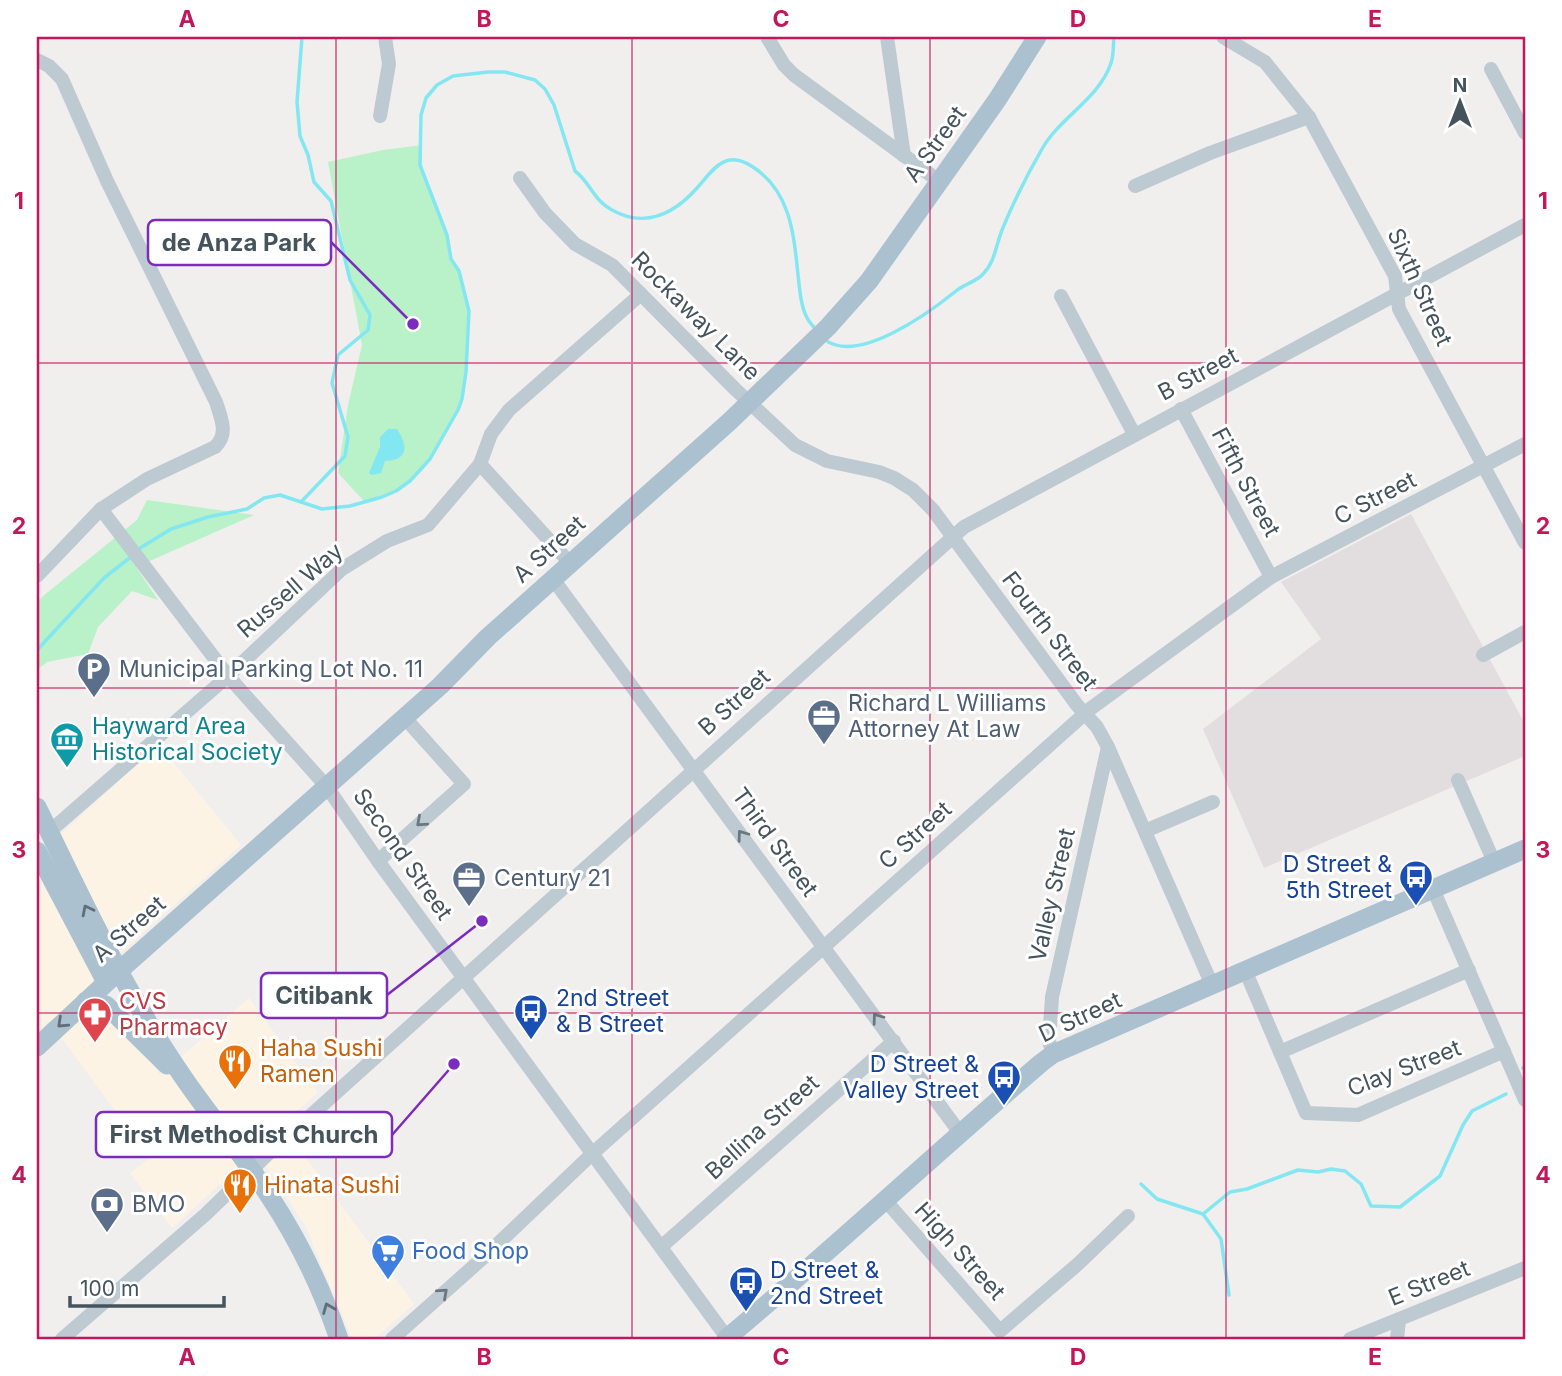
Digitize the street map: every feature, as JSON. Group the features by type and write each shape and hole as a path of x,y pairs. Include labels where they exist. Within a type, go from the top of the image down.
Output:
{"main road":[{"name":"A Street","path":"37,1047 443,682 552,579 729,422 828,327 869,281 997,100 1037,37"},
{"path":"37,807 113,976"},
{"name":"D Street","path":"727,1339 1053,1054 1525,849"},
{"path":"37,850 59,897 192,1090 251,1169 302,1251 339,1339"},
{"path":"86,1002 106,1005 192,1090"}],"street":[{"path":"380,116 389,64 388,37"},
{"path":"767,37 784,65 794,75 939,181"},
{"path":"887,37 904,156"},
{"name":"Sixth Street","path":"1223,37 1265,62 1309,117 1395,276 1399,309 1525,543"},
{"path":"37,60 49,66 61,79 107,181 216,402 222,426 222,440 215,447 147,479 101,509 37,576"},
{"path":"1490,69 1525,134"},
{"path":"1135,187 1210,153 1309,117"},
{"name":"Rockaway Lane","path":"520,178 545,213 575,244 612,265 749,401"},
{"name":"B Street","path":"62,1339 187,1232 251,1169 952,536 995,508 1525,225"},
{"name":"Russell Way","path":"49,832 228,676 342,569 387,541 428,525 480,464 491,434 509,410 641,294"},
{"path":"1061,296 1134,434"},
{"name":"Fourth Street","path":"749,401 802,450 827,461 885,473 926,501 1084,714 1097,727 1146,831 1212,985"},
{"name":"Fifth Street","path":"1181,409 1271,578"},
{"name":"C Street","path":"392,1339 484,1257 593,1153 1084,714 1271,578 1525,444"},
{"path":"480,464 570,563"},
{"name":"Second Street","path":"101,509 228,676 327,787 378,861 727,1339"},
{"name":"Third Street","path":"552,579 960,1133"},
{"path":"1483,654 1525,632"},
{"path":"378,861 464,784 404,717"},
{"name":"Valley Street","path":"1053,1054 1049,1041 1052,997 1108,747"},
{"path":"1458,780 1494,862"},
{"path":"1146,831 1213,802"},
{"path":"1433,889 1525,1100"},
{"name":"Clay Street","path":"1245,970 1306,1113 1358,1115 1504,1051"},
{"path":"1280,1052 1469,970"},
{"name":"Bellina Street","path":"661,1247 894,1041"},
{"name":"High Street","path":"885,1200 1000,1331 1078,1264 1128,1216"},
{"name":"E Street","path":"1350,1339 1371,1337 1399,1320 1525,1268"},
{"path":"1397,1339 1399,1320"}],"shaded area":[{"path":"1411,514 1525,724 1525,756 1264,868 1203,729 1321,639 1281,582"},
{"path":"159,745 241,845 92,979 160,1075 249,998 318,1093 281,1124 414,1304 374,1339 352,1339 305,1225 256,1151 172,1228 130,1173 150,1158 49,1021 37,1032 37,856"}],"green space":[{"path":"422,145 421,171 447,235 451,259 459,271 468,306 465,380 458,410 421,472 396,491 364,501 338,473 348,405 362,345 328,162"},
{"path":"147,500 254,515 136,567 158,600 132,591 98,627 88,654 47,662 37,670 37,601 137,520"}],"water":[{"path":"388,429 397,429 404,451 399,458 385,461 381,473 372,475 369,473 380,447 380,437"}],"waterway":[{"path":"301,502 345,456 348,437 332,383 338,355 368,330 370,315 350,280 331,201 314,182 308,155 300,136 297,102 302,37"},
{"path":"824,339 838,346 855,346 893,333 983,274 993,259 1002,230 1042,149 1059,127 1089,98 1105,76 1112,60 1114,37"},
{"path":"137,550 171,529 208,517 247,509 264,498 280,495 322,509 350,506 382,497 410,481 430,459 458,410 466,372 469,311 459,271 451,259 447,235 420,165 421,115 426,98 437,85 453,76 505,72 535,80 545,89 554,105 575,171 601,202 624,215 647,218 668,212 688,197 714,168 727,161 735,160 753,167 778,192 785,207 794,240 803,308 817,330"},
{"path":"37,650 104,578 132,556"},
{"path":"1141,1184 1157,1199 1203,1214 1230,1192 1247,1189 1298,1170 1318,1172 1331,1169 1345,1171 1361,1184 1371,1206 1400,1207 1440,1176 1472,1111 1506,1094"},
{"path":"1203,1214 1221,1239 1229,1295"}],"place":[{"name":"de Anza Park","path":"413,324"},
{"name":"Municipal Parking Lot No. 11","path":"94,699"},
{"name":"Richard L Williams Attorney At Law","path":"824,746"},
{"name":"Hayward Area Historical Society","path":"67,769"},
{"name":"D Street & 5th Street","path":"1416,907"},
{"name":"Century 21","path":"469,908"},
{"name":"Citibank","path":"482,921"},
{"name":"2nd Street & B Street","path":"531,1041"},
{"name":"CVS Pharmacy","path":"95,1044"},
{"name":"First Methodist Church","path":"454,1064"},
{"name":"Haha Sushi Ramen","path":"235,1091"},
{"name":"D Street & Valley Street","path":"1004,1107"},
{"name":"Hinata Sushi","path":"240,1215"},
{"name":"BMO","path":"107,1234"},
{"name":"Food Shop","path":"388,1281"},
{"name":"D Street & 2nd Street","path":"746,1313"}]}
